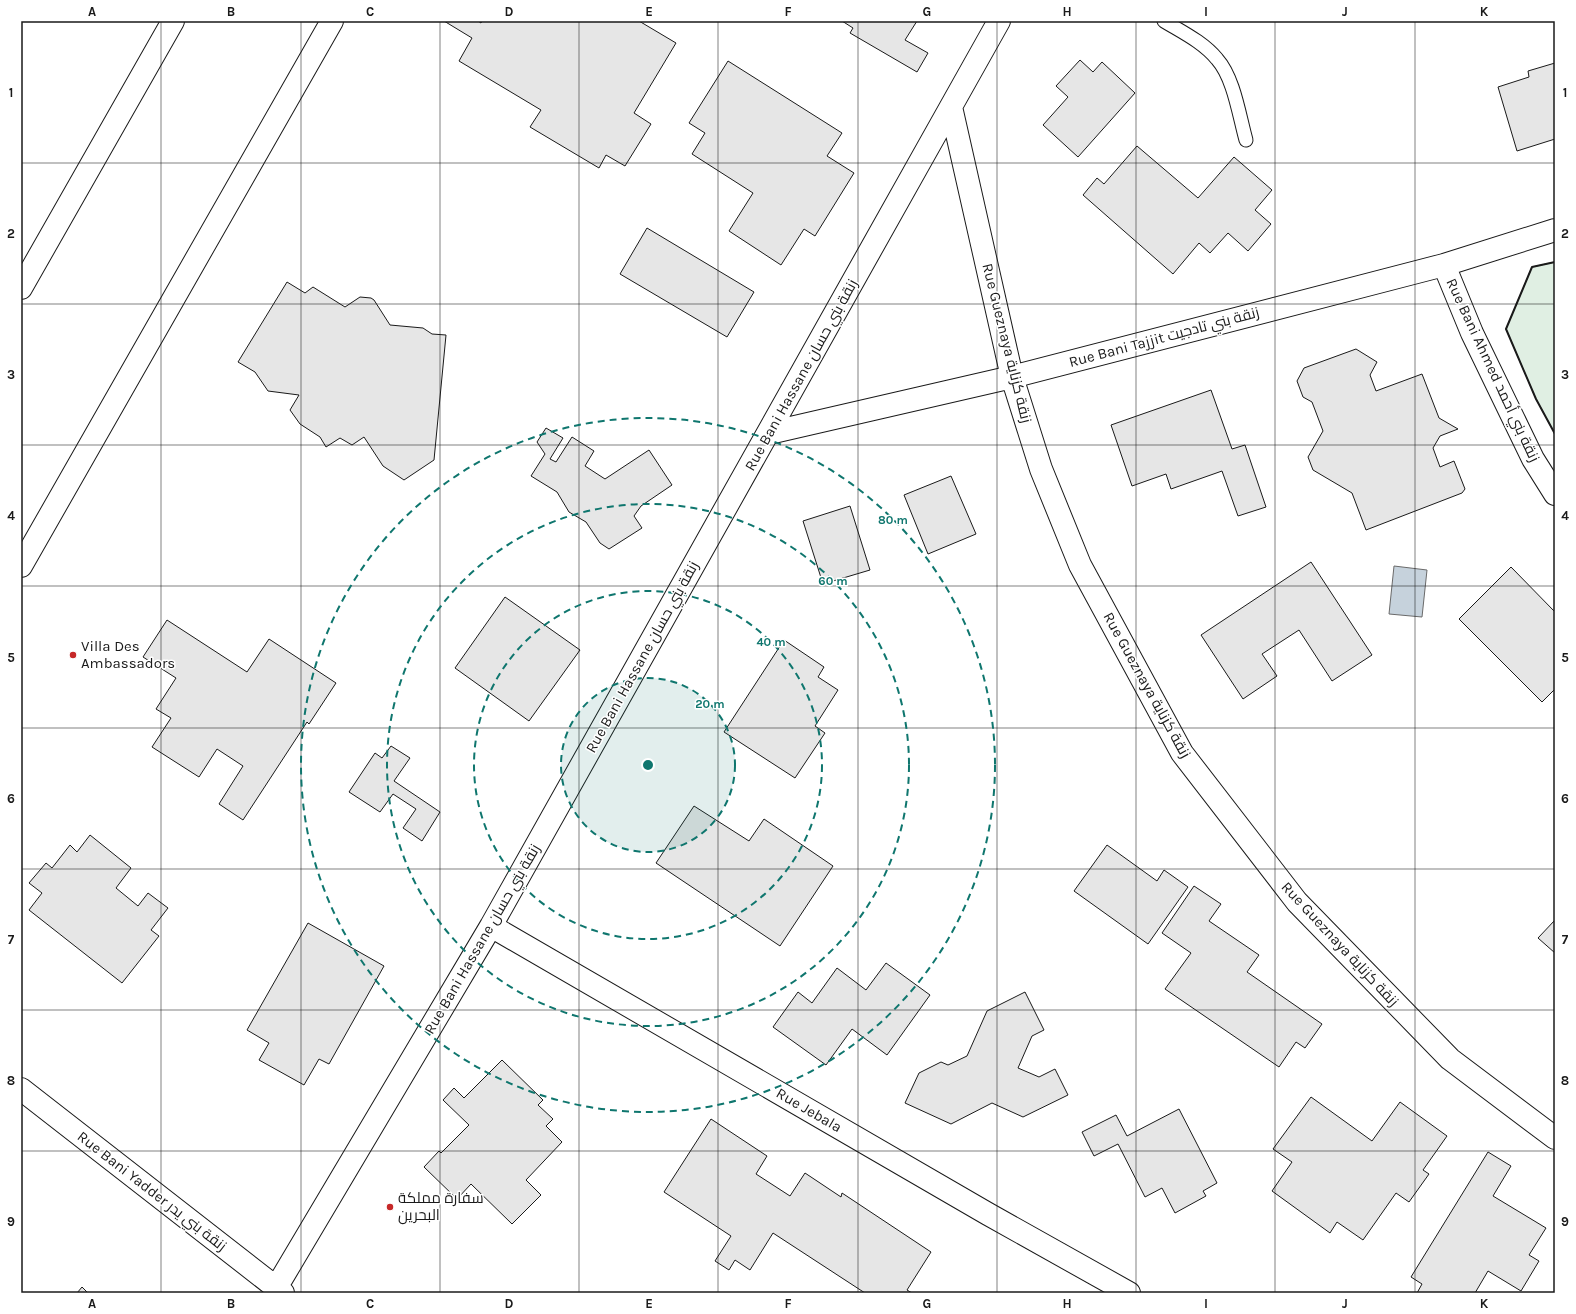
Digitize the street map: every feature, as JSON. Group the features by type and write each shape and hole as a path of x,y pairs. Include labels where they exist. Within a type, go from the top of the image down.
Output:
{"street":[{"path":"21,288 173,21"},
{"path":"21,566 332,21"},
{"name":"Rue Bani Hassane زنقة بني حسان","path":"280,1290 491,926 999,21"},
{"name":"Rue Gueznaya زنقة كزناية","path":"951,107 1012,376 1042,469 1080,565 1182,753 1302,908 1450,1059 1555,1138"},
{"name":"Rue Bani Tajjit زنقة بني تادجيت","path":"769,433 1012,376 1444,265 1555,230"},
{"name":"Rue Bani Ahmed زنقة بني أحمد","path":"1444,265 1472,333 1533,459 1555,494"},
{"name":"Rue Jebala","path":"491,926 988,1214 1129,1293"},
{"name":"Rue Bani Yadder زنقة بني يدر","path":"21,1089 280,1290"}],"lane":[{"path":"1164,21 1198,42 1217,59 1229,78 1246,140"}],"green space":[{"path":"1555,262 1555,434 1536,399 1506,329 1532,267"}],"shaded area":[{"path":"1394,566 1427,570 1422,617 1389,614"}],"building":[{"path":"444,21 478,21 481,23 482,21 639,21 676,43 634,113 651,124 625,166 606,155 599,168 530,127 541,110 459,61 472,38"},
{"path":"842,21 917,21 905,40 928,53 917,72 850,33 853,28"},
{"path":"1080,60 1093,72 1102,62 1135,93 1078,157 1043,125 1068,97 1056,86"},
{"path":"728,61 842,133 827,156 854,173 815,236 804,229 781,265 729,231 753,193 692,154 705,133 689,123"},
{"path":"1555,63 1555,139 1517,151 1498,87 1529,77 1528,71"},
{"path":"1137,146 1198,198 1234,157 1272,190 1255,210 1271,224 1248,251 1228,233 1210,253 1199,243 1173,274 1083,195 1097,178 1104,184"},
{"path":"647,228 754,292 727,337 620,274"},
{"path":"287,282 305,293 313,287 345,307 360,297 371,298 374,300 390,325 423,328 432,334 446,335 434,460 404,480 383,466 364,437 352,445 340,438 326,447 320,437 300,424 290,410 299,395 268,391 255,372 238,362"},
{"path":"1356,349 1377,362 1370,375 1376,391 1422,374 1439,418 1458,429 1440,436 1433,448 1440,467 1454,461 1465,489 1462,493 1366,530 1352,493 1313,470 1308,457 1323,431 1312,402 1303,397 1297,381 1304,368"},
{"path":"1211,390 1232,449 1245,445 1266,507 1238,516 1222,471 1171,489 1166,474 1132,486 1111,425"},
{"path":"546,428 563,438 550,459 556,462 572,437 594,451 585,466 605,479 649,450 672,485 641,506 634,516 642,528 609,549 600,543 586,522 569,512 557,492 531,476 545,454 537,442"},
{"path":"951,476 976,534 928,554 904,495"},
{"path":"850,506 870,570 823,584 803,521"},
{"path":"1311,562 1372,655 1332,681 1299,630 1262,654 1277,676 1243,699 1201,635"},
{"path":"1511,567 1555,612 1555,689 1542,702 1459,619"},
{"path":"505,597 580,650 529,721 455,668"},
{"path":"167,620 247,672 269,639 336,683 309,724 307,722 243,820 219,804 243,766 217,749 199,777 152,747 171,718 156,709 176,678 143,657"},
{"path":"784,640 824,667 818,677 838,690 815,726 825,733 795,778 724,732"},
{"path":"391,746 410,758 394,781 440,812 422,841 403,828 416,809 393,794 380,812 349,792 375,753 382,758"},
{"path":"694,806 749,841 764,819 833,866 780,946 656,863"},
{"path":"90,835 131,868 116,888 138,906 148,893 168,908 151,930 159,936 122,983 29,910 42,893 29,883 46,863 52,868 70,845 77,852"},
{"path":"1107,845 1157,881 1164,870 1188,887 1148,944 1074,891"},
{"path":"1194,886 1221,904 1209,921 1259,955 1247,972 1322,1024 1305,1048 1296,1042 1279,1067 1165,989 1191,953 1162,933"},
{"path":"1555,920 1555,953 1538,938"},
{"path":"308,923 384,966 329,1064 319,1059 304,1085 259,1060 269,1043 247,1030"},
{"path":"886,963 930,995 887,1055 852,1029 826,1065 773,1027 798,992 812,1003 837,968 866,990"},
{"path":"1025,992 1044,1030 1032,1036 1018,1068 1039,1077 1055,1069 1068,1095 1023,1117 992,1103 951,1124 905,1103 919,1073 941,1062 948,1065 967,1056 987,1011"},
{"path":"502,1060 543,1100 538,1105 553,1119 546,1126 562,1142 526,1180 541,1195 512,1224 471,1184 457,1199 424,1167 439,1151 441,1153 469,1125 443,1100 454,1088 464,1098"},
{"path":"1311,1097 1372,1141 1400,1102 1447,1136 1423,1170 1429,1174 1409,1202 1396,1193 1363,1240 1337,1222 1330,1233 1272,1191 1292,1162 1273,1149"},
{"path":"1179,1109 1217,1183 1203,1191 1206,1196 1175,1213 1162,1188 1145,1197 1118,1144 1094,1156 1082,1132 1116,1115 1127,1136"},
{"path":"711,1119 767,1156 756,1174 790,1196 805,1173 841,1197 842,1193 931,1252 907,1290 912,1293 865,1293 773,1233 750,1270 735,1260 729,1270 715,1261 731,1236 664,1192"},
{"path":"1488,1152 1511,1166 1493,1196 1546,1228 1529,1255 1539,1261 1521,1291 1488,1271 1475,1293 1417,1293 1422,1284 1411,1277"},
{"path":"82,1287 88,1293 77,1293"}],"wall":[{"path":"1555,262 1532,267 1506,329 1536,399 1555,434"}],"place":[{"name":"Villa Des Ambassadors","path":"73,655"},
{"name":"سفارة مملكة البحرين","path":"390,1207"}]}
